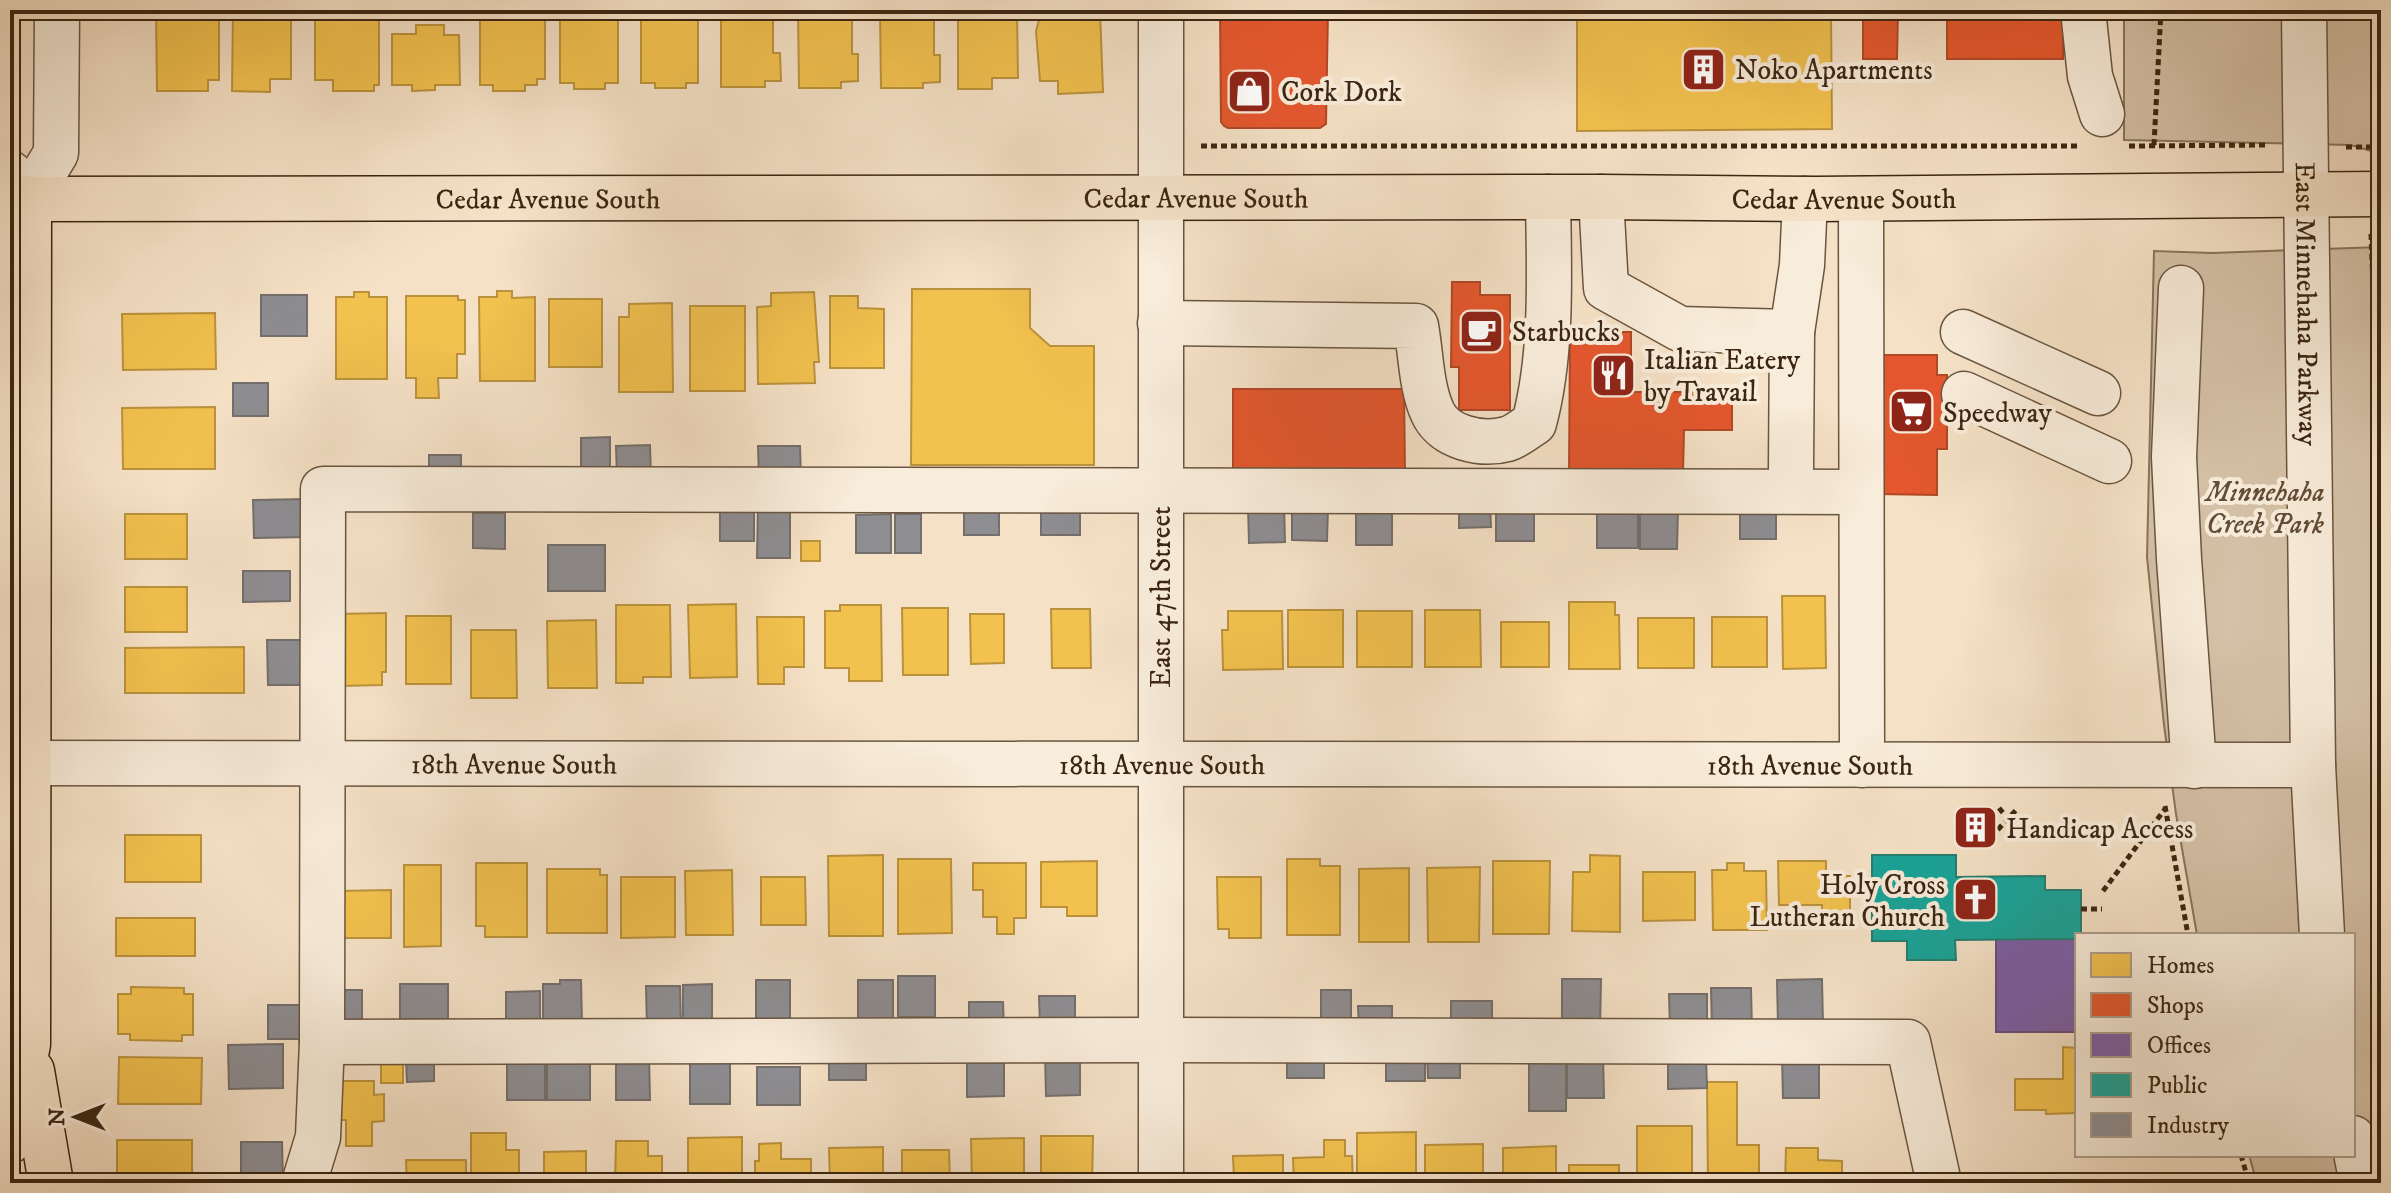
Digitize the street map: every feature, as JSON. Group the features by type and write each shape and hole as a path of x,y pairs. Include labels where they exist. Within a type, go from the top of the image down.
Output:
{"main road":[{"name":"Cedar Avenue South","path":"16,190 1160,198 1861,199 2307,194 2376,215"},
{"path":"10,1141 19,1044 20,491 16,190"},
{"path":"19,1044 51,1183"}],"street":[{"path":"16,190 56,153 57,10"},
{"name":"East 47th Street","path":"1161,10 1161,1183"},
{"path":"2083,10 2090,76 2103,135"},
{"name":"East Minnehaha Parkway","path":"2304,10 2313,765 2322,933"},
{"path":"1160,323 1416,326 1433,414 1446,429 1468,439 1489,442 1510,438 1534,423 1542,391 1549,265 1548,197"},
{"path":"1601,197 1606,288 1680,329 1792,332"},
{"path":"1791,469 1792,332 1802,265 1805,199"},
{"path":"1861,199 1862,765"},
{"path":"2181,288 2174,457 2194,766"},
{"path":"1963,332 2098,393"},
{"path":"1964,394 2109,461"},
{"path":"304,1183 318,1137 322,1042 323,489 1861,492"},
{"name":"18th Avenue South","path":"20,763 2313,765"},
{"path":"322,1042 1908,1042 1939,1183"},
{"path":"2355,1148 2362,1183"}],"path":[{"path":"2154,145 2161,10"},
{"path":"1203,146 2103,135 2154,145 2273,145"},
{"path":"2341,146 2380,147 2381,135"},
{"path":"2376,215 2374,312 2378,414 2373,619 2381,685"},
{"path":"2374,312 2381,325"},
{"path":"1999,808 2008,819"},
{"path":"1991,837 2018,808"},
{"path":"2103,891 2166,808"},
{"path":"2081,909 2102,909"},
{"path":"2242,1157 2249,1183"}],"green space":[{"path":"2124,10 2381,10 2381,154 2351,145 2124,140"},
{"name":"Minnehaha Creek Park","path":"2381,247 2381,1183 2257,1183 2250,1157 2355,1157 2355,933 2197,933 2164,725 2147,557 2154,251 2212,253"}],"building: Homes":[{"path":"156,10 219,10 219,80 208,80 208,91 157,91"},
{"path":"233,10 291,10 291,79 270,79 270,92 232,91"},
{"path":"315,10 373,10 373,15 379,15 379,85 374,85 374,91 333,91 333,80 315,80"},
{"path":"480,10 545,10 545,79 537,79 537,85 525,85 525,91 493,91 493,85 480,85"},
{"path":"560,10 618,10 618,83 605,83 605,89 574,89 574,83 560,83"},
{"path":"641,10 698,10 698,83 686,83 686,88 655,88 655,83 641,83"},
{"path":"721,10 773,10 773,53 780,53 781,81 765,81 765,87 721,87"},
{"path":"798,10 852,10 852,54 858,54 858,81 841,82 841,88 799,88"},
{"path":"880,10 934,10 934,55 940,55 940,82 923,83 923,88 881,88"},
{"path":"958,10 1017,10 1018,78 992,78 992,89 958,89"},
{"path":"1042,10 1100,10 1103,92 1058,94 1058,81 1040,81 1036,31"},
{"name":"Noko Apartments","path":"1577,10 1831,10 1832,129 1577,131"},
{"path":"416,25 444,25 444,35 459,35 460,85 435,85 435,90 412,91 412,85 392,85 392,34 416,34"},
{"path":"912,289 1030,289 1030,328 1050,346 1094,346 1094,465 911,465"},
{"path":"497,291 512,291 512,298 535,297 535,381 480,381 479,297 497,297"},
{"path":"354,292 369,292 369,297 387,297 387,379 336,379 336,297 354,297"},
{"path":"814,292 819,362 814,362 815,383 758,384 757,307 771,306 771,293"},
{"path":"406,296 458,296 458,300 465,300 465,354 457,354 457,378 438,378 439,398 416,398 416,378 406,378"},
{"path":"830,296 858,296 858,308 884,309 884,368 830,368"},
{"path":"549,299 602,299 602,367 549,367"},
{"path":"672,303 673,392 619,392 619,317 629,317 629,304"},
{"path":"690,306 745,306 745,391 690,391"},
{"path":"215,313 216,369 123,370 122,314"},
{"path":"215,407 215,469 123,469 122,408"},
{"path":"125,514 187,514 187,559 125,559"},
{"path":"801,541 820,541 820,561 801,561"},
{"path":"125,587 187,587 187,632 125,632"},
{"path":"1782,596 1825,596 1826,668 1783,669"},
{"path":"1569,602 1615,602 1615,615 1619,615 1620,669 1569,669"},
{"path":"736,604 737,677 690,678 688,605"},
{"path":"616,605 670,605 671,677 643,677 643,683 616,683"},
{"path":"840,605 881,605 882,681 849,681 849,668 825,668 825,611 840,611"},
{"path":"902,608 948,608 948,675 903,675"},
{"path":"1051,609 1090,609 1091,668 1052,668"},
{"path":"1288,610 1343,610 1343,667 1288,667"},
{"path":"1425,610 1480,610 1481,667 1425,667"},
{"path":"1228,611 1282,611 1283,669 1223,670 1222,630 1228,630"},
{"path":"1357,611 1412,611 1412,667 1357,667"},
{"path":"386,613 386,672 382,672 382,685 339,686 335,614"},
{"path":"970,614 1004,614 1004,663 971,664"},
{"path":"406,616 451,616 451,684 406,684"},
{"path":"757,617 804,617 804,667 784,667 784,684 758,684"},
{"path":"1712,617 1767,617 1767,667 1712,667"},
{"path":"1638,618 1694,618 1694,668 1638,668"},
{"path":"596,620 597,688 548,688 547,621"},
{"path":"1501,622 1549,622 1549,667 1501,667"},
{"path":"471,630 516,630 517,698 471,698"},
{"path":"244,647 244,693 125,693 125,648"},
{"path":"125,835 201,835 201,882 125,882"},
{"path":"883,855 883,936 829,936 828,856"},
{"path":"1590,855 1620,856 1620,932 1572,931 1573,872 1590,872"},
{"path":"898,859 951,859 952,933 898,934"},
{"path":"1287,859 1320,859 1320,866 1340,866 1340,935 1287,935"},
{"path":"1097,861 1097,916 1067,916 1067,907 1041,907 1041,862"},
{"path":"1493,861 1550,861 1549,934 1493,934"},
{"path":"1778,861 1826,861 1826,876 1850,876 1850,912 1822,912 1822,905 1779,905"},
{"path":"476,863 527,863 527,937 485,937 485,926 476,926"},
{"path":"973,863 1026,863 1026,918 1014,918 1014,934 997,934 997,917 983,917 983,890 973,890"},
{"path":"1727,863 1744,863 1744,871 1766,871 1767,930 1713,930 1712,870 1727,870"},
{"path":"404,865 441,865 441,946 404,947"},
{"path":"1480,867 1479,942 1428,942 1427,868"},
{"path":"1409,868 1409,942 1359,942 1359,869"},
{"path":"547,869 600,869 600,875 607,875 607,933 547,933"},
{"path":"732,870 733,935 686,935 685,871"},
{"path":"1643,872 1695,872 1695,920 1643,921"},
{"path":"621,877 675,877 675,937 621,938"},
{"path":"761,877 805,877 806,925 761,925"},
{"path":"1217,877 1261,877 1261,938 1229,938 1229,929 1218,929"},
{"path":"391,890 391,938 336,938 336,891"},
{"path":"116,918 195,918 195,956 116,956"},
{"path":"131,987 184,988 184,994 193,994 193,1035 182,1035 182,1041 130,1040 130,1034 118,1034 118,994 131,994"},
{"path":"2063,1047 2075,1048 2075,1113 2046,1114 2046,1110 2015,1110 2015,1079 2063,1079"},
{"path":"119,1057 202,1058 201,1104 118,1104"},
{"path":"381,1064 403,1064 403,1083 381,1083"},
{"path":"338,1081 374,1081 374,1095 384,1094 384,1121 372,1122 372,1146 346,1146 346,1120 339,1120"},
{"path":"1707,1082 1737,1082 1737,1145 1759,1145 1759,1183 1708,1183"},
{"path":"1637,1126 1692,1126 1692,1183 1637,1183"},
{"path":"1416,1132 1416,1183 1357,1183 1357,1133"},
{"path":"471,1133 506,1133 506,1150 519,1150 519,1183 471,1183"},
{"path":"1041,1136 1093,1136 1092,1183 1041,1183"},
{"path":"742,1137 742,1183 688,1183 688,1138"},
{"path":"1024,1138 1024,1183 972,1183 971,1139"},
{"path":"117,1140 192,1140 192,1183 117,1183"},
{"path":"1324,1140 1345,1140 1345,1156 1352,1156 1353,1183 1294,1183 1293,1158 1324,1157"},
{"path":"616,1141 648,1141 648,1156 662,1156 662,1183 615,1183"},
{"path":"781,1143 781,1159 811,1159 811,1183 755,1183 759,1144"},
{"path":"1483,1144 1483,1183 1425,1183 1425,1145"},
{"path":"1556,1146 1556,1183 1503,1183 1503,1148"},
{"path":"883,1147 883,1183 830,1183 829,1148"},
{"path":"1786,1148 1818,1148 1818,1160 1842,1161 1842,1183 1785,1183"},
{"path":"902,1150 949,1150 950,1183 902,1183"},
{"path":"586,1151 586,1183 544,1183 544,1152"},
{"path":"1283,1155 1283,1183 1225,1183 1225,1179 1234,1179 1233,1156"},
{"path":"406,1160 466,1160 466,1183 407,1183"},
{"path":"1569,1165 1619,1165 1619,1183 1569,1183"}],"building: Shops":[{"path":"1220,10 1328,10 1326,124 1320,128 1224,126 1221,122"},
{"path":"1863,10 1898,10 1897,59 1863,59"},
{"path":"1947,10 2063,10 2063,59 1947,59"},
{"name":"Starbucks","path":"1452,282 1480,282 1480,295 1510,295 1510,410 1459,410 1459,367 1451,367"},
{"path":"1570,332 1631,332 1631,392 1732,392 1732,430 1684,430 1683,473 1569,473"},
{"name":"Speedway","path":"1878,355 1937,355 1937,375 1947,375 1947,449 1937,449 1937,495 1877,494"},
{"path":"1233,389 1404,389 1405,475 1233,475"}],"building: Offices":[{"path":"1996,939 2075,939 2075,1032 1996,1032"}],"building: Public":[{"name":"Handicap Access","path":"1975,812 1990,828 1975,842 1960,827"},
{"name":"Holy Cross Lutheran Church","path":"1872,855 1956,855 1956,877 2045,876 2045,890 2081,890 2081,933 2075,933 2075,939 1955,940 1956,960 1907,960 1907,941 1872,941"}],"building: Industry":[{"path":"261,295 307,295 307,336 261,336"},
{"path":"233,383 268,383 268,416 233,416"},
{"path":"610,437 610,476 581,477 581,438"},
{"path":"650,445 651,477 617,477 616,446"},
{"path":"758,446 800,446 801,478 759,478"},
{"path":"429,455 461,455 461,480 429,480"},
{"path":"307,499 308,537 254,538 253,500"},
{"path":"1490,503 1491,527 1459,528 1459,504"},
{"path":"758,504 790,504 790,558 757,558"},
{"path":"1041,504 1080,504 1080,535 1041,535"},
{"path":"1534,504 1534,541 1496,541 1496,505"},
{"path":"1284,505 1285,542 1249,543 1248,506"},
{"path":"964,506 999,506 999,535 964,535"},
{"path":"1356,506 1392,506 1392,545 1356,545"},
{"path":"1597,506 1638,506 1638,548 1597,548"},
{"path":"1740,506 1776,506 1776,539 1740,539"},
{"path":"720,507 754,507 754,541 720,541"},
{"path":"1292,507 1328,507 1327,541 1292,540"},
{"path":"1640,507 1678,507 1677,549 1640,549"},
{"path":"473,513 505,513 505,549 473,548"},
{"path":"891,514 891,553 856,553 856,515"},
{"path":"895,514 921,514 921,553 895,553"},
{"path":"548,545 605,545 605,591 548,591"},
{"path":"243,571 290,571 290,601 243,602"},
{"path":"267,640 303,640 305,685 268,685"},
{"path":"898,976 935,976 935,1017 898,1017"},
{"path":"1562,979 1601,979 1600,1031 1562,1031"},
{"path":"1822,979 1823,1026 1778,1026 1777,980"},
{"path":"560,980 581,980 582,1023 543,1023 543,984 560,984"},
{"path":"756,980 790,980 790,1025 756,1026"},
{"path":"858,980 893,980 893,1019 858,1019"},
{"path":"400,984 448,984 448,1019 400,1019"},
{"path":"712,984 712,1030 683,1030 683,985"},
{"path":"646,986 680,986 681,1029 647,1029"},
{"path":"1711,988 1751,988 1752,1029 1712,1029"},
{"path":"335,990 362,990 362,1027 334,1027"},
{"path":"1321,990 1351,990 1351,1030 1321,1031"},
{"path":"540,991 540,1029 506,1030 506,992"},
{"path":"1669,994 1707,994 1707,1031 1670,1031"},
{"path":"1039,996 1075,996 1075,1023 1040,1024"},
{"path":"1451,1001 1492,1001 1492,1028 1451,1028"},
{"path":"969,1002 1003,1002 1004,1028 969,1029"},
{"path":"268,1005 308,1005 308,1039 268,1039"},
{"path":"1358,1006 1392,1006 1392,1029 1359,1029"},
{"path":"283,1044 283,1088 229,1089 228,1045"},
{"path":"1080,1052 1080,1095 1046,1096 1045,1053"},
{"path":"1386,1054 1425,1054 1425,1081 1386,1081"},
{"path":"1427,1054 1460,1054 1460,1078 1428,1078"},
{"path":"649,1055 650,1100 616,1100 616,1056"},
{"path":"690,1055 730,1055 730,1104 690,1104"},
{"path":"1287,1055 1324,1055 1324,1078 1287,1078"},
{"path":"1529,1055 1566,1055 1566,1111 1529,1111"},
{"path":"1567,1055 1603,1055 1604,1098 1567,1098"},
{"path":"829,1056 866,1056 866,1080 829,1080"},
{"path":"967,1057 1004,1057 1004,1096 967,1097"},
{"path":"1668,1057 1706,1057 1707,1088 1668,1089"},
{"path":"1782,1058 1819,1058 1819,1098 1783,1098"},
{"path":"507,1059 545,1059 545,1100 507,1100"},
{"path":"547,1059 590,1059 590,1100 547,1100"},
{"path":"406,1060 434,1060 434,1081 407,1082"},
{"path":"757,1067 800,1067 800,1105 757,1105"},
{"path":"241,1142 282,1142 283,1183 241,1183"}],"place":[{"name":"Noko Apartments","path":"1704,69"},
{"name":"Cork Dork","path":"1250,91"},
{"name":"Starbucks","path":"1481,331"},
{"name":"Italian Eatery by Travail","path":"1613,375"},
{"name":"Speedway","path":"1912,412"},
{"name":"Handicap Access","path":"1975,828"},
{"name":"Holy Cross Lutheran Church","path":"1976,900"}]}
